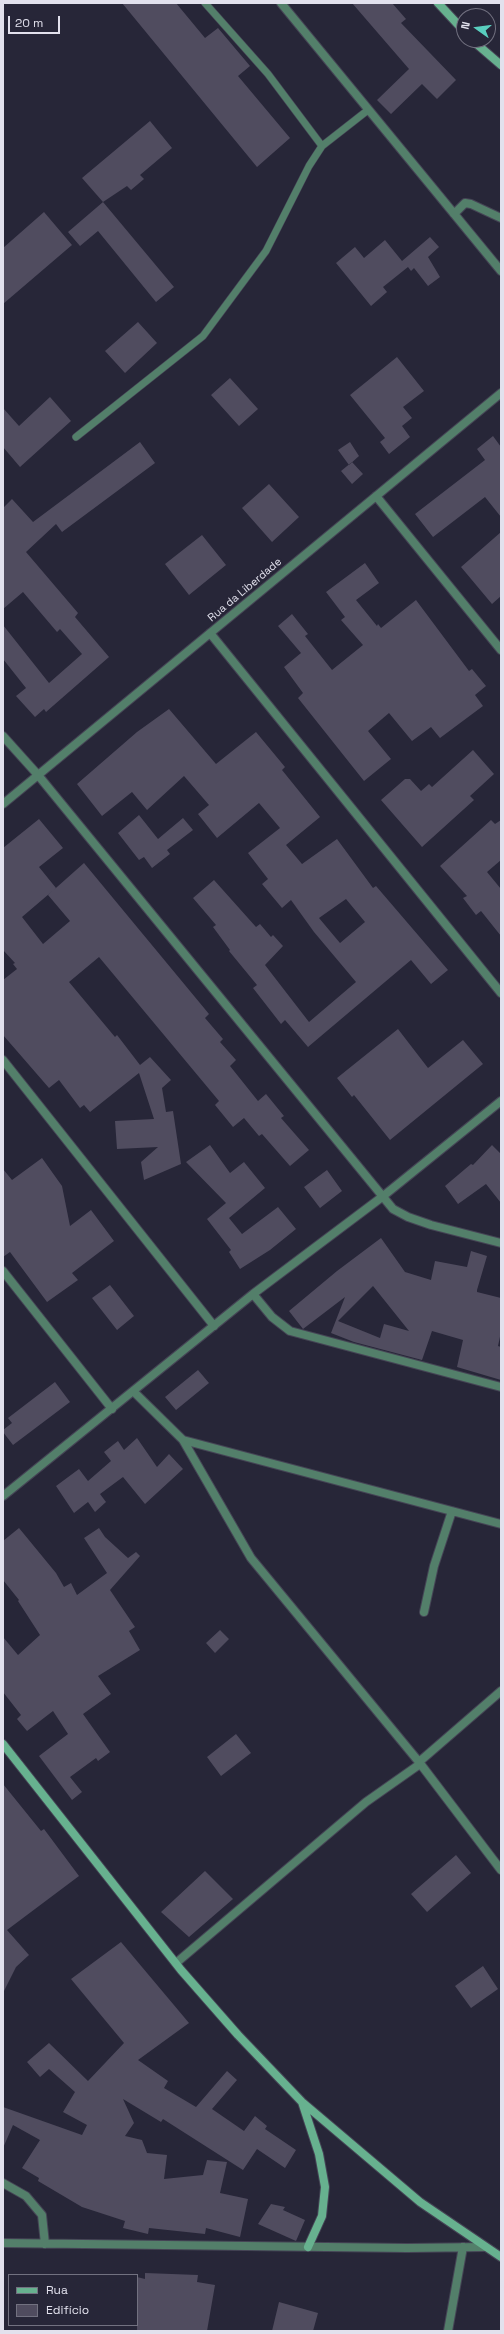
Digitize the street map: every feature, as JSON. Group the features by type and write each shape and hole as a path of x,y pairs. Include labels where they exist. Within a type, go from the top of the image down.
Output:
{"main road":[{"path":"438,3 456,23"},
{"path":"481,48 501,65"},
{"path":"3,1744 176,1963 238,2035 302,2102 420,2202 501,2257"},
{"path":"302,2102 319,2154 325,2187 322,2216 308,2247"}],"street":[{"path":"281,3 501,271"},
{"path":"454,214 464,203 471,204 501,218"},
{"name":"Rua da Liberdade","path":"3,804 501,393"},
{"path":"376,496 501,650"},
{"path":"210,633 501,993"},
{"path":"3,736 38,775 393,1209 408,1217 501,1243"},
{"path":"3,1060 214,1326"},
{"path":"3,1496 253,1294 382,1197 501,1101"},
{"path":"3,1271 112,1409"},
{"path":"253,1294 272,1317 290,1331 501,1387"},
{"path":"133,1391 183,1440 251,1558 419,1763 501,1870"},
{"path":"183,1440 501,1524"},
{"path":"424,1612 434,1566 452,1511"},
{"path":"176,1963 366,1802 419,1763 501,1691"},
{"path":"3,2183 26,2196 42,2215 45,2244"},
{"path":"3,2243 308,2247 485,2247"},
{"path":"448,2331 463,2248"}],"lane":[{"path":"205,3 209,5 268,74 322,146"},
{"path":"76,437 203,336 266,251 309,166 322,146 368,110"}],"building":[{"path":"122,3 176,3 205,38 218,28 250,66 238,76 290,138 257,167"},
{"path":"352,3 392,3 406,19 401,23 456,80 437,99 422,84 391,114 377,100 409,69"},
{"path":"150,121 172,148 140,175 144,179 131,190 127,186 103,202 82,178"},
{"path":"103,202 174,287 156,302 98,231 80,246 68,232"},
{"path":"44,212 72,245 3,304 3,248"},
{"path":"430,237 439,247 428,257 440,277 428,286 414,268 411,271 408,267 383,287 387,292 371,306 336,263 355,247 364,258 385,240 402,261"},
{"path":"138,322 157,343 125,373 105,351"},
{"path":"397,357 424,391 403,407 412,418 402,426 410,437 389,454 380,442 385,438 350,395"},
{"path":"230,378 258,409 239,426 211,395"},
{"path":"50,397 71,421 20,467 3,447 3,408 19,426"},
{"path":"493,436 501,447 501,517 485,497 433,537 415,514 485,460 477,449"},
{"path":"140,442 155,463 62,532 56,524 26,552 78,613 75,617 109,657 46,712 44,709 35,717 16,696 26,688 3,659 3,625 49,683 82,654 60,629 57,632 23,592 3,609 3,508 12,499 33,522"},
{"path":"350,442 359,456 349,465 338,450"},
{"path":"352,462 363,474 352,484 341,471"},
{"path":"269,484 299,517 272,542 242,508"},
{"path":"501,532 501,596 492,604 461,567"},
{"path":"202,535 226,565 189,595 165,564"},
{"path":"365,563 379,583 356,600 377,626 378,624 381,628 416,600 469,671 472,669 486,686 475,695 483,706 440,738 431,727 412,741 389,713 368,731 391,759 364,781 298,698 303,693 284,667 301,653 278,626 292,614 308,634 305,636 332,670 363,645 341,620 345,617 326,592"},
{"path":"169,709 216,764 256,732 285,767 282,770 320,817 286,845 302,864 337,839 373,888 376,886 448,970 431,984 411,960 308,1047 285,1020 281,1024 253,988 257,985 229,951 230,950 213,927 216,925 193,898 214,880 256,927 260,924 271,937 273,935 283,946 265,965 309,1022 356,982 314,932 291,900 282,908 262,884 268,879 248,853 280,828 259,803 217,838 198,814 209,805 184,776 147,810 132,792 102,816 77,784 137,732","holes":["346,899 365,922 340,943 319,918"]},
{"path":"473,750 494,774 470,796 474,800 422,847 381,800 405,779 410,779 421,791 429,784 432,787"},
{"path":"139,815 158,839 183,818 193,830 167,850 170,854 152,868 144,857 139,860 118,833"},
{"path":"39,819 63,848 39,867 56,888 84,863 209,1014 205,1018 223,1039 220,1042 236,1060 230,1066 258,1101 266,1094 284,1116 281,1118 309,1150 290,1166 262,1134 259,1136 244,1118 233,1127 215,1105 219,1101 99,957 69,982 115,1037 117,1035 140,1065 150,1057 171,1080 162,1088 166,1112 173,1111 181,1164 144,1180 141,1162 158,1147 117,1149 115,1121 154,1119 139,1073 90,1112 84,1105 80,1108 59,1080 49,1088 3,1035 3,980 17,969 13,964 15,963 3,950 3,848","holes":["48,895 70,921 43,944 22,917"]},
{"path":"491,820 495,824 501,820 501,860 487,872 501,889 501,936 481,911 476,915 463,898 467,896 440,866"},
{"path":"398,1029 428,1068 463,1040 483,1064 390,1140 354,1095 352,1097 337,1078"},
{"path":"210,1145 230,1173 244,1162 265,1188 229,1218 242,1234 278,1207 296,1229 270,1250 240,1269 229,1252 231,1250 207,1219 226,1203 186,1162"},
{"path":"492,1145 501,1154 501,1203 486,1184 458,1204 445,1186 471,1164 473,1165"},
{"path":"42,1158 62,1186 70,1226 91,1210 114,1241 72,1273 78,1280 47,1302 10,1252 3,1257 3,1169 12,1180"},
{"path":"327,1170 342,1191 320,1208 304,1187"},
{"path":"381,1238 405,1272 431,1280 435,1261 467,1267 471,1251 487,1256 477,1292 501,1298 501,1332 498,1346 501,1347 501,1380 457,1367 463,1340 432,1331 422,1360 354,1342 331,1333 345,1297 303,1329 289,1311 337,1271","holes":["373,1286 409,1331 384,1324 380,1338 338,1321"]},
{"path":"110,1285 134,1316 117,1330 92,1298"},
{"path":"198,1370 209,1383 176,1410 165,1397"},
{"path":"55,1382 70,1402 13,1445 3,1432 3,1430 12,1423 8,1418"},
{"path":"137,1438 157,1467 169,1454 183,1469 145,1504 123,1477 100,1494 106,1502 95,1512 88,1502 74,1513 56,1486 79,1469 88,1481 111,1461 104,1452 118,1441 124,1450"},
{"path":"19,1528 56,1573 64,1587 71,1583 77,1595 107,1573 84,1538 99,1528 105,1537 128,1558 136,1552 140,1556 110,1590 135,1627 129,1631 140,1650 98,1676 111,1694 83,1714 110,1752 98,1761 96,1758 70,1777 82,1792 72,1800 39,1756 68,1734 53,1711 27,1731 17,1719 21,1715 3,1692 3,1637 18,1655 40,1635 18,1601 19,1600 3,1580 3,1541"},
{"path":"220,1630 229,1639 215,1653 206,1643"},
{"path":"236,1734 251,1753 221,1776 207,1757"},
{"path":"3,1784 41,1831 44,1829 79,1876 7,1930 29,1955 16,1967 3,1993"},
{"path":"456,1855 471,1873 427,1912 411,1894"},
{"path":"205,1871 233,1899 189,1937 161,1912"},
{"path":"121,1942 189,2023 138,2060 168,2081 164,2088 196,2107 227,2071 237,2080 212,2109 244,2131 255,2116 267,2126 265,2129 296,2150 285,2168 257,2149 243,2170 163,2119 161,2122 123,2099 134,2123 125,2136 142,2140 147,2153 167,2155 164,2179 203,2175 207,2160 227,2162 220,2193 248,2199 240,2237 206,2228 205,2234 149,2228 148,2234 123,2228 125,2221 82,2207 38,2181 39,2178 22,2168 40,2140 13,2125 3,2148 3,2107 82,2135 87,2125 63,2112 75,2092 49,2069 40,2077 27,2062 49,2043 88,2081 124,2043 71,1979"},
{"path":"483,1966 498,1989 471,2008 455,1986"},
{"path":"271,2204 285,2207 283,2210 305,2220 296,2241 258,2224"},
{"path":"145,2273 198,2275 197,2282 215,2285 207,2331 137,2331 138,2277 145,2279"},
{"path":"279,2302 318,2313 313,2331 272,2331"}]}
